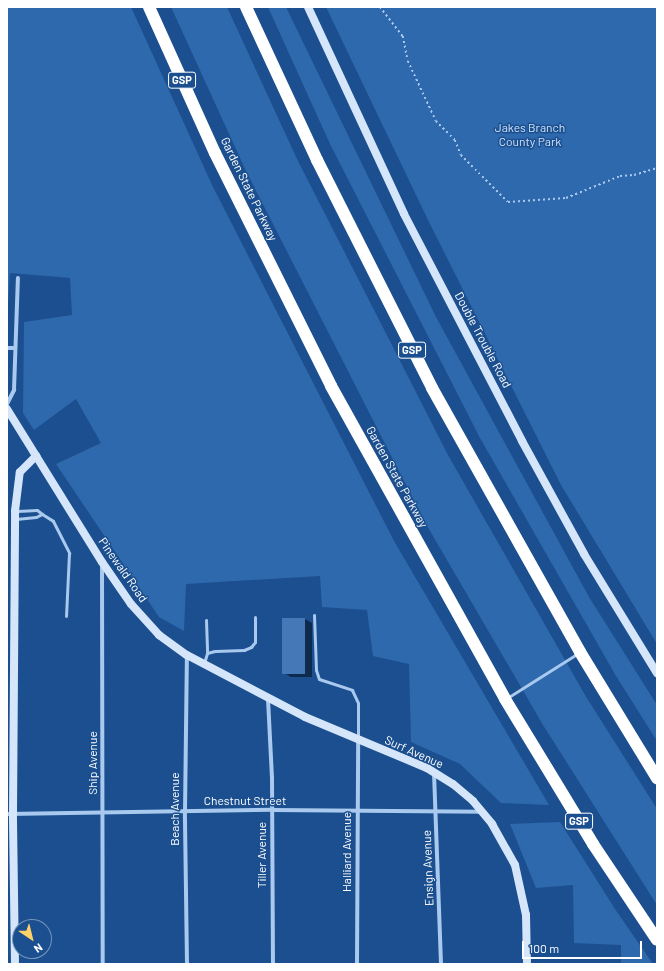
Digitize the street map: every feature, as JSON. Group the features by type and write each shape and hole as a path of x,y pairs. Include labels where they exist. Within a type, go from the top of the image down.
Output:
{"highway":[{"name":"Garden State Parkway","path":"149,7 215,153 331,386 505,699 593,844 657,940"},
{"name":"GSP","path":"246,7 316,160 432,388 580,652 657,778"}],"main road":[{"name":"Double Trouble Road","path":"308,7 404,214 522,441 584,554 657,673"},
{"name":"Pinewald Road","path":"7,409 102,562 149,625 187,655 268,697"},
{"path":"15,964 10,814 10,579 15,511 20,472 36,456"},
{"name":"Surf Avenue","path":"268,697 305,717 434,772 454,784 483,812 506,845 521,883 526,915 527,964"}],"street":[{"path":"7,404 14,390 18,278"},
{"path":"7,348 15,348"},
{"name":"Ship Avenue","path":"102,562 103,964"},
{"name":"Beach Avenue","path":"187,655 185,812 187,964"},
{"name":"Tiller Avenue","path":"268,697 272,810 273,964"},
{"name":"Halliard Avenue","path":"357,964 356,811 358,740"},
{"name":"Ensign Avenue","path":"434,772 441,964"},
{"name":"Chestnut Street","path":"10,814 272,810 483,812"}],"lane":[{"path":"15,511 37,510 53,521 69,553 66,616"},
{"path":"15,520 36,517 42,514"},
{"path":"314,615 316,670 319,679 352,690 358,703 358,740"},
{"path":"207,653 251,647 255,642 255,617"},
{"path":"204,663 207,653 206,620"},
{"path":"505,699 580,652"}],"path":[{"path":"380,7 403,36 403,48 408,61 436,121 455,140 461,155 508,202 566,198 620,176 634,175 657,168"}],"green space":[{"path":"7,7 131,7 213,187 394,541 549,805 501,803 460,764 411,742 409,664 373,656 367,610 322,607 320,576 186,584 184,631 159,617 56,464 101,443 76,399 34,430 23,413 24,322 72,315 70,278 10,273 7,320"},
{"path":"171,7 227,7 297,159 448,455 585,695 657,809 657,905 543,725 426,524 246,171"},
{"path":"268,7 286,7 436,317 589,597 657,705 657,741 616,676 480,438 330,144"},
{"name":"Jakes Branch County Park","path":"326,7 657,7 657,644 561,485 428,220"},
{"path":"560,822 615,909 653,964 621,964 621,945 574,943 573,885 536,888 510,824"}],"building":[{"path":"282,618 305,618 305,674 282,674"}]}
